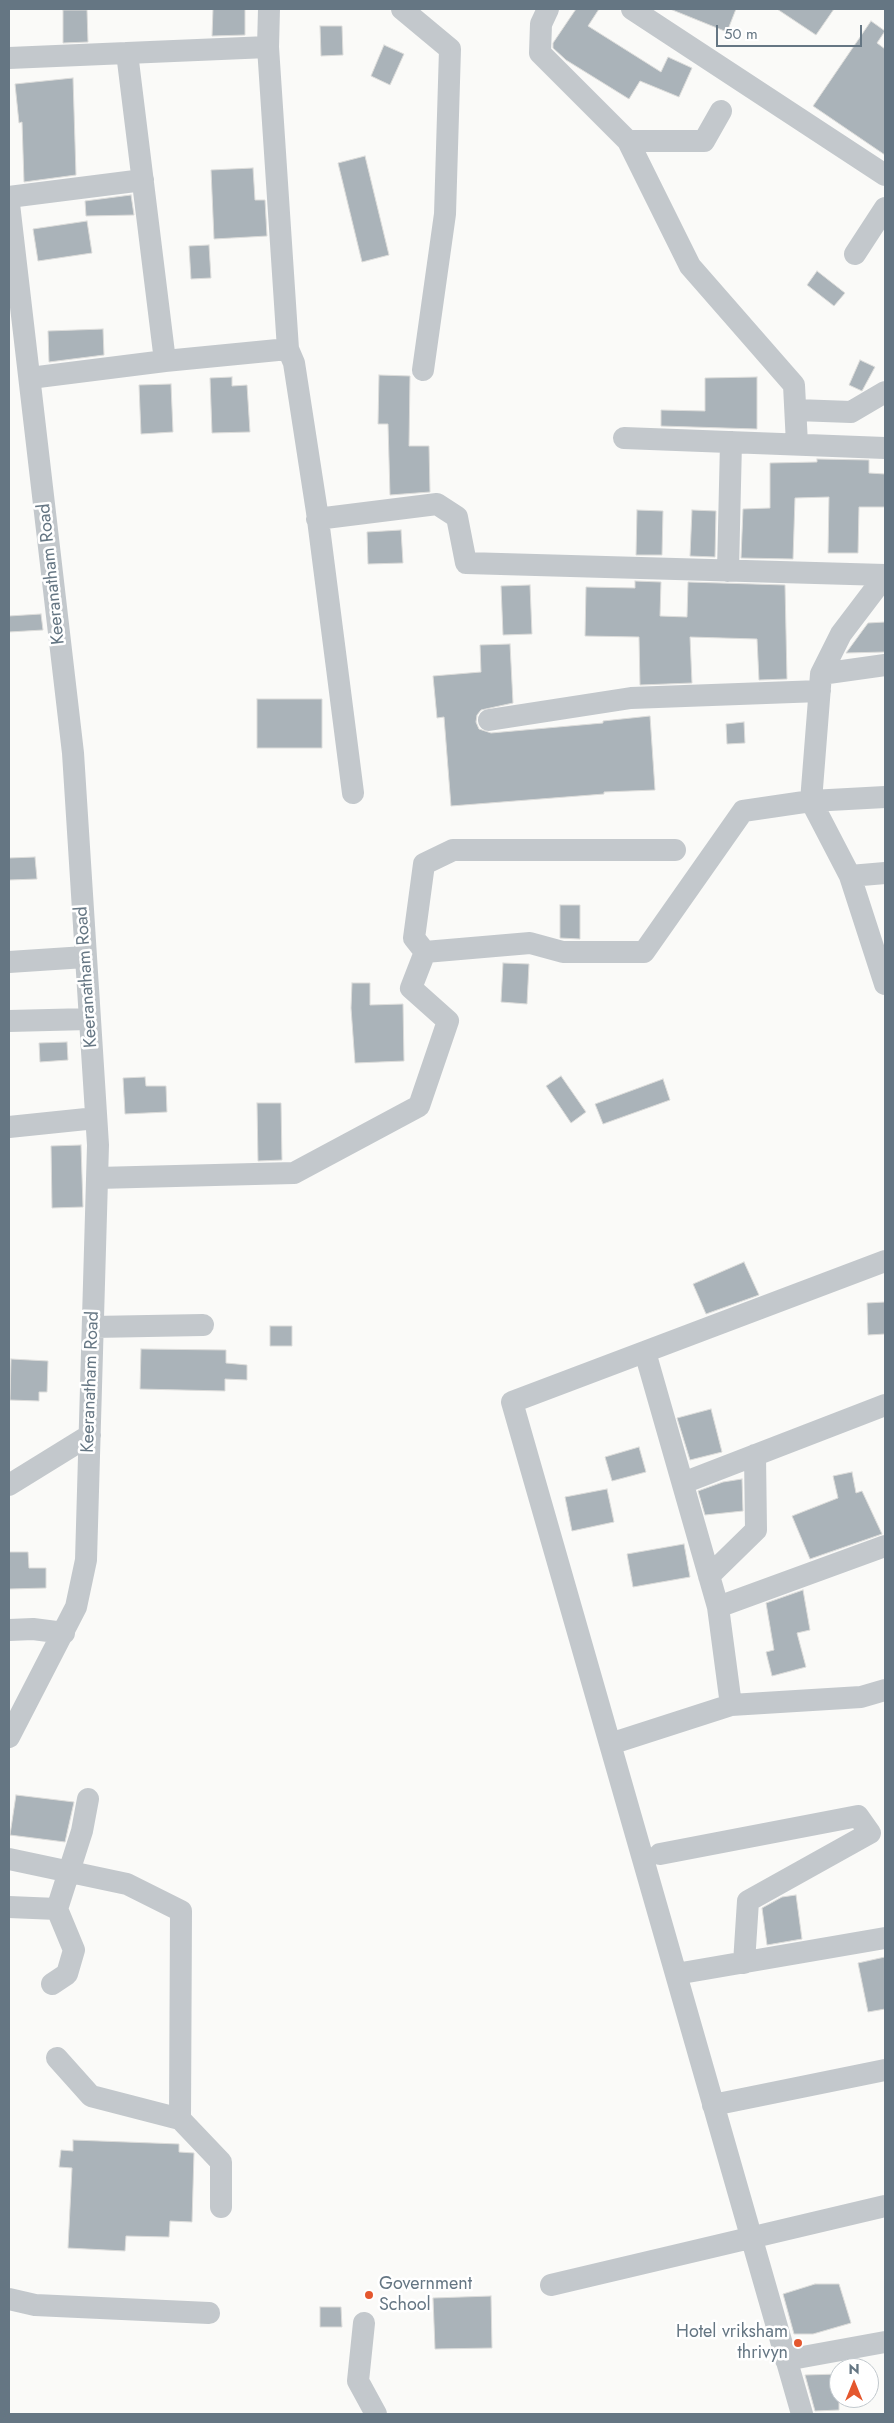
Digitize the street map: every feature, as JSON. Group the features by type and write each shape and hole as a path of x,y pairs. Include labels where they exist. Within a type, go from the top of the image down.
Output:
{"street":[{"path":"269,9 268,47 288,349 294,363 317,519 353,793"},
{"path":"402,9 450,49 445,214 423,370"},
{"path":"548,9 541,24 540,53 628,141 690,266 794,385 797,444"},
{"path":"632,9 885,175"},
{"path":"9,58 268,47"},
{"path":"127,53 164,361"},
{"path":"628,141 704,141 721,111"},
{"path":"9,198 142,180"},
{"name":"Keeranatham Road","path":"9,204 72,753 96,1118 97,1178 86,1560 76,1607 9,1737"},
{"path":"855,254 885,208"},
{"path":"30,378 164,361 288,349"},
{"path":"796,410 851,412 885,392"},
{"path":"624,438 885,448"},
{"path":"728,571 731,442"},
{"path":"317,519 437,504 457,517 466,563 885,576"},
{"path":"885,576 841,634 821,682 811,801 850,876 885,984"},
{"path":"490,720 631,698 821,682 885,665"},
{"path":"425,952 530,943 563,952 644,952 744,811 811,801 885,798"},
{"path":"425,952 414,938 424,864 453,850 675,850"},
{"path":"850,876 885,873"},
{"path":"97,1178 294,1173 420,1106 448,1021 411,988 425,952"},
{"path":"9,962 85,957"},
{"path":"9,1021 89,1019"},
{"path":"9,1127 96,1118"},
{"path":"802,2414 512,1402 885,1261"},
{"path":"93,1327 203,1325"},
{"path":"646,1352 718,1606 731,1705"},
{"path":"683,1483 885,1405"},
{"path":"9,1485 90,1435"},
{"path":"709,1576 756,1530 755,1455"},
{"path":"718,1606 885,1546"},
{"path":"9,1630 33,1629 64,1633"},
{"path":"610,1744 731,1705 861,1697 885,1690"},
{"path":"52,1984 68,1974 74,1950 57,1909 82,1831 88,1799"},
{"path":"660,1854 858,1816 870,1833 748,1901 744,1963"},
{"path":"9,1859 127,1884 181,1911 180,2119"},
{"path":"9,1907 57,1909"},
{"path":"676,1974 885,1938"},
{"path":"57,2058 91,2096 180,2119 221,2162 221,2207"},
{"path":"713,2105 885,2070"},
{"path":"551,2284 885,2206"},
{"path":"9,2300 35,2304 209,2313"},
{"path":"364,2323 358,2381 376,2414"},
{"path":"786,2360 885,2342"}],"building":[{"path":"213,9 245,9 245,35 212,36"},
{"path":"576,9 599,9 588,26 661,72 668,57 692,68 679,97 640,81 629,99 566,60 553,48 553,43"},
{"path":"670,9 736,9 727,32"},
{"path":"777,9 834,9 816,35"},
{"path":"63,10 87,10 88,42 63,43"},
{"path":"871,21 885,31 877,43 885,49 885,155 813,106"},
{"path":"320,26 342,26 343,55 321,56"},
{"path":"384,45 404,54 390,85 371,76"},
{"path":"73,78 76,175 24,182 22,122 19,123 15,84"},
{"path":"365,156 389,255 362,262 338,163"},
{"path":"253,168 255,200 265,200 267,236 214,239 211,170"},
{"path":"131,195 134,215 86,216 85,201"},
{"path":"87,221 92,253 38,261 33,229"},
{"path":"209,245 211,278 191,279 189,246"},
{"path":"817,271 845,293 834,306 807,285"},
{"path":"103,329 104,355 49,362 48,331"},
{"path":"860,360 875,367 862,391 849,385"},
{"path":"379,375 410,376 409,446 429,446 430,492 390,495 388,424 378,424"},
{"path":"232,377 232,386 247,385 250,432 212,433 210,378"},
{"path":"757,377 757,429 661,426 661,410 705,411 705,378"},
{"path":"171,384 173,432 141,434 139,385"},
{"path":"817,459 869,460 869,473 885,474 885,507 859,507 858,553 828,553 829,497 795,498 793,559 741,558 743,509 770,508 770,463 817,462"},
{"path":"637,510 663,511 662,555 636,555"},
{"path":"692,510 716,511 715,557 690,556"},
{"path":"401,530 403,563 368,564 367,532"},
{"path":"635,581 661,582 660,616 687,617 688,582 785,585 787,679 759,680 757,639 690,637 692,683 640,685 639,637 585,636 586,587 635,588"},
{"path":"530,585 532,634 503,635 501,586"},
{"path":"41,614 43,630 9,632 9,616"},
{"path":"885,622 885,652 846,653 868,623"},
{"path":"510,644 513,703 481,710 477,715 476,722 479,729 491,733 603,723 603,721 650,716 655,790 604,792 604,794 451,806 444,717 437,718 433,676 481,672 480,645"},
{"path":"257,699 322,699 322,748 257,748"},
{"path":"744,722 745,743 727,744 726,724"},
{"path":"35,857 37,879 9,880 9,858"},
{"path":"560,905 580,905 580,939 560,938"},
{"path":"503,963 529,964 527,1004 501,1002"},
{"path":"352,983 370,983 370,1005 403,1004 404,1061 355,1063 351,1008"},
{"path":"67,1042 68,1060 40,1062 39,1043"},
{"path":"561,1076 586,1112 571,1123 546,1086"},
{"path":"145,1077 146,1086 166,1086 167,1112 125,1114 123,1078"},
{"path":"663,1079 670,1100 603,1124 595,1104"},
{"path":"257,1103 281,1103 282,1160 258,1161"},
{"path":"81,1145 83,1207 52,1208 51,1146"},
{"path":"744,1262 759,1295 706,1314 693,1284"},
{"path":"885,1302 885,1334 868,1335 867,1303"},
{"path":"270,1326 292,1326 292,1346 270,1346"},
{"path":"141,1349 226,1350 226,1363 247,1365 247,1380 225,1379 225,1391 140,1389"},
{"path":"11,1359 48,1361 47,1392 39,1392 39,1401 10,1400"},
{"path":"711,1409 722,1452 690,1460 677,1418"},
{"path":"639,1447 646,1472 612,1481 605,1457"},
{"path":"852,1472 856,1493 862,1491 882,1534 810,1559 792,1516 838,1498 833,1476"},
{"path":"742,1479 743,1511 705,1515 698,1491 723,1482"},
{"path":"607,1489 614,1522 572,1531 565,1497"},
{"path":"684,1544 690,1577 633,1587 627,1554"},
{"path":"9,1552 28,1552 29,1568 46,1568 46,1588 9,1589"},
{"path":"803,1590 810,1630 797,1633 806,1667 772,1676 766,1652 774,1650 766,1603"},
{"path":"16,1795 74,1802 65,1842 10,1835"},
{"path":"796,1895 802,1939 767,1945 762,1908 782,1897"},
{"path":"885,1957 885,2009 868,2012 858,1963"},
{"path":"73,2140 179,2144 179,2152 194,2153 192,2222 170,2221 169,2237 126,2236 125,2251 68,2248 72,2168 59,2167 61,2150 73,2151"},
{"path":"815,2284 839,2284 851,2323 813,2334 794,2334 783,2294"},
{"path":"491,2296 492,2348 435,2349 433,2298"},
{"path":"320,2307 341,2307 342,2327 320,2327"},
{"path":"829,2374 829,2408 839,2408 839,2410 815,2411 805,2375"}],"place":[{"name":"Government School","path":"369,2295"},
{"name":"Hotel vriksham thrivyn","path":"798,2343"}]}
